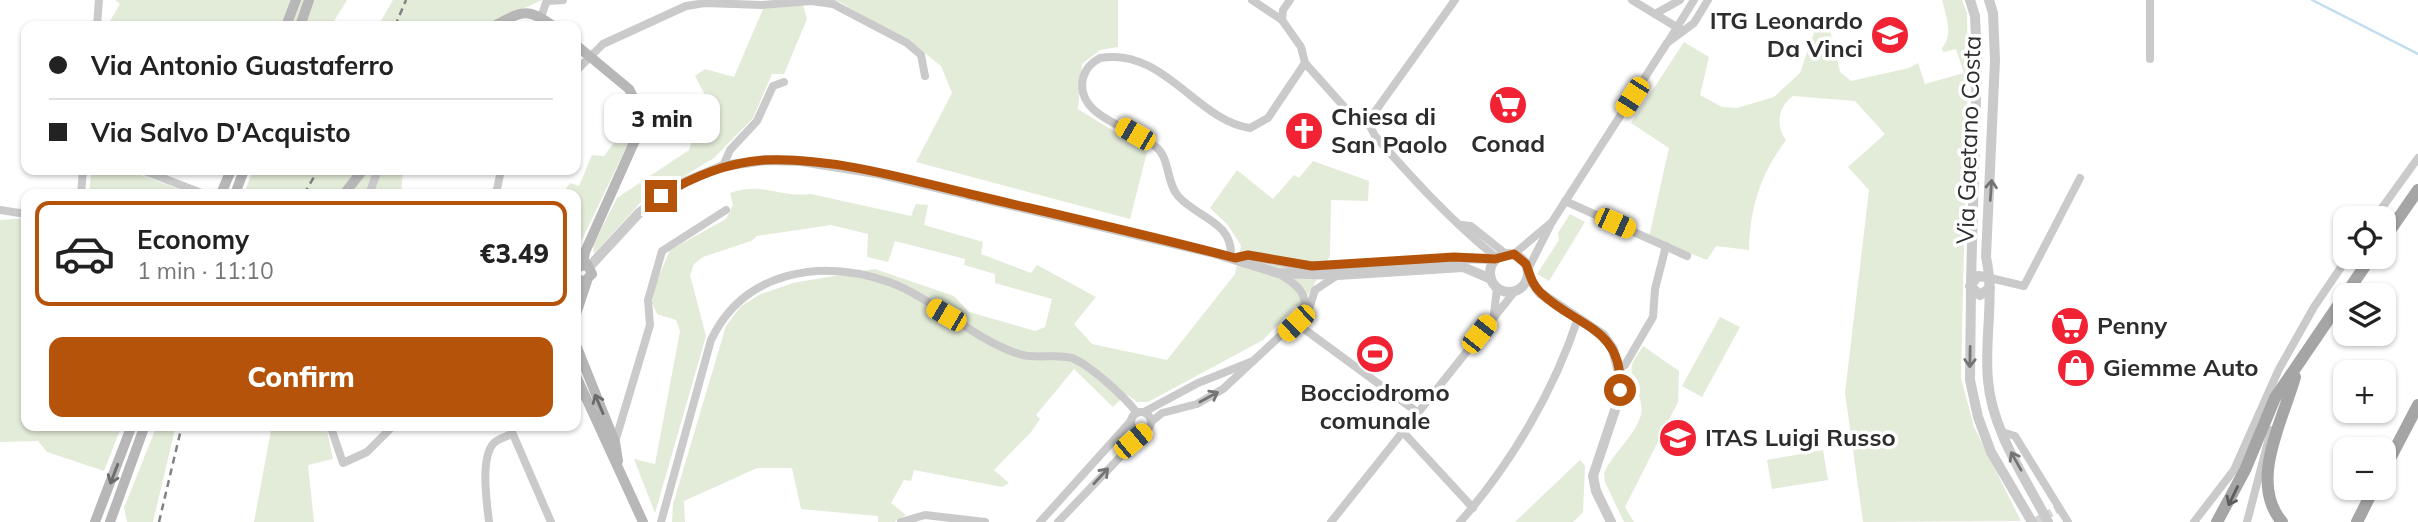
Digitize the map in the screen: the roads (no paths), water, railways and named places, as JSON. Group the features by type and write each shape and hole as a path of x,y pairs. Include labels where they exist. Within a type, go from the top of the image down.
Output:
{"main road":[{"path":"288,21 296,0"},
{"path":"302,21 309,0"},
{"path":"505,21 524,12 546,21"},
{"path":"581,49 629,89 641,113 636,138 585,252 583,266 592,274 581,279"},
{"path":"2396,222 2418,190"},
{"path":"2217,522 2239,482 2275,398 2297,370 2362,269"},
{"path":"581,357 615,442 618,463"},
{"path":"2282,522 2272,507 2269,495 2270,460 2297,370"},
{"path":"581,388 643,522"},
{"path":"2396,447 2418,405"},
{"path":"95,522 130,431"},
{"path":"110,522 143,431"},
{"path":"2357,522 2368,500"}],"street":[{"path":"97,21 99,0"},
{"path":"541,17 547,1 563,0"},
{"path":"1252,0 1282,20 1301,47 1306,63 1355,119 1370,126 1375,136 1420,187 1462,225 1471,226 1503,256"},
{"path":"1282,20 1283,10 1290,0"},
{"path":"1370,126 1374,113 1454,0"},
{"path":"1632,0 1680,29"},
{"path":"1655,14 1680,0"},
{"path":"1331,522 1494,314 1503,309 1517,290 1552,222 1667,43 1680,29 1694,0"},
{"path":"1680,29 1694,23 1709,0"},
{"name":"Via Gaetano Costa","path":"1970,0 1975,16 1977,60 1970,380 1978,417 1990,452 2032,522"},
{"name":"Via Gaetano Costa","path":"1989,0 1993,13 1995,60 1986,257 1991,282 1988,380 2002,432 2048,522"},
{"path":"2150,0 2150,59"},
{"path":"581,65 603,44 695,4 823,2 843,8 918,51 925,61 925,76"},
{"path":"1233,258 1230,241 1218,225 1177,194 1159,149 1089,106 1082,90 1084,73 1100,58 1141,61 1232,123 1250,128 1268,118 1306,63"},
{"path":"723,166 730,150 757,121 774,86 785,82"},
{"path":"2383,206 2418,158"},
{"path":"583,266 661,196 687,181 723,166 766,160 801,162 876,173 1233,258 1250,266 1278,273 1454,257 1503,256 1523,260 1541,293 1609,341 1619,369 1619,397 1593,476 1596,491 1611,522"},
{"path":"155,175 191,189"},
{"path":"1991,282 1980,295 1971,286 1976,277 1991,282 2024,286 2080,178"},
{"path":"1566,201 1687,256"},
{"path":"0,210 21,213"},
{"path":"615,442 650,325 648,300 662,251 726,210"},
{"path":"1490,278 1490,268 1503,256 1552,222"},
{"path":"1619,369 1625,365 1653,317 1655,289 1665,246"},
{"path":"1233,258 1248,255 1338,275 1466,267 1490,278 1497,288 1494,314"},
{"path":"2194,522 2234,470 2279,369 2314,307 2340,269"},
{"path":"1058,522 1162,413 1197,404 1223,389 1296,323 1312,303 1315,290 1312,271"},
{"path":"1305,314 1312,271"},
{"path":"662,522 711,340 722,317 742,296 766,281 796,274 842,273 889,283 1020,355 1071,358 1091,370 1152,422"},
{"path":"1278,273 1300,287 1306,296"},
{"path":"1315,290 1338,275"},
{"path":"1497,288 1541,293"},
{"path":"1460,522 1496,478 1556,376 1578,318"},
{"path":"1296,323 1417,412"},
{"path":"1040,522 1140,412 1198,383 1259,359"},
{"path":"2247,522 2266,444 2297,370"},
{"path":"1131,421 1134,429 1144,432"},
{"path":"332,431 343,463 367,452 388,431"},
{"path":"489,522 485,487 489,452 493,444 509,431"},
{"path":"510,431 551,522"},
{"path":"1402,431 1473,508"},
{"path":"2002,432 2015,436 2068,522"},
{"path":"901,522 925,515 985,522"}],"waterway":[{"path":"2312,0 2418,54"}],"tunnel":[{"path":"2034,522 2060,508"}],"railway":[{"path":"397,21 406,0"},
{"path":"307,189 315,175"},
{"path":"159,522 181,431"}],"place":[{"name":"ITG Leonardo Da Vinci","path":"1890,35"},
{"name":"Conad","path":"1508,105"},
{"name":"Chiesa di San Paolo","path":"1304,131"},
{"name":"Penny","path":"2070,326"},
{"name":"Bocciodromo comunale","path":"1375,354"},
{"name":"Giemme Auto","path":"2076,368"},
{"name":"ITAS Luigi Russo","path":"1678,438"}]}
